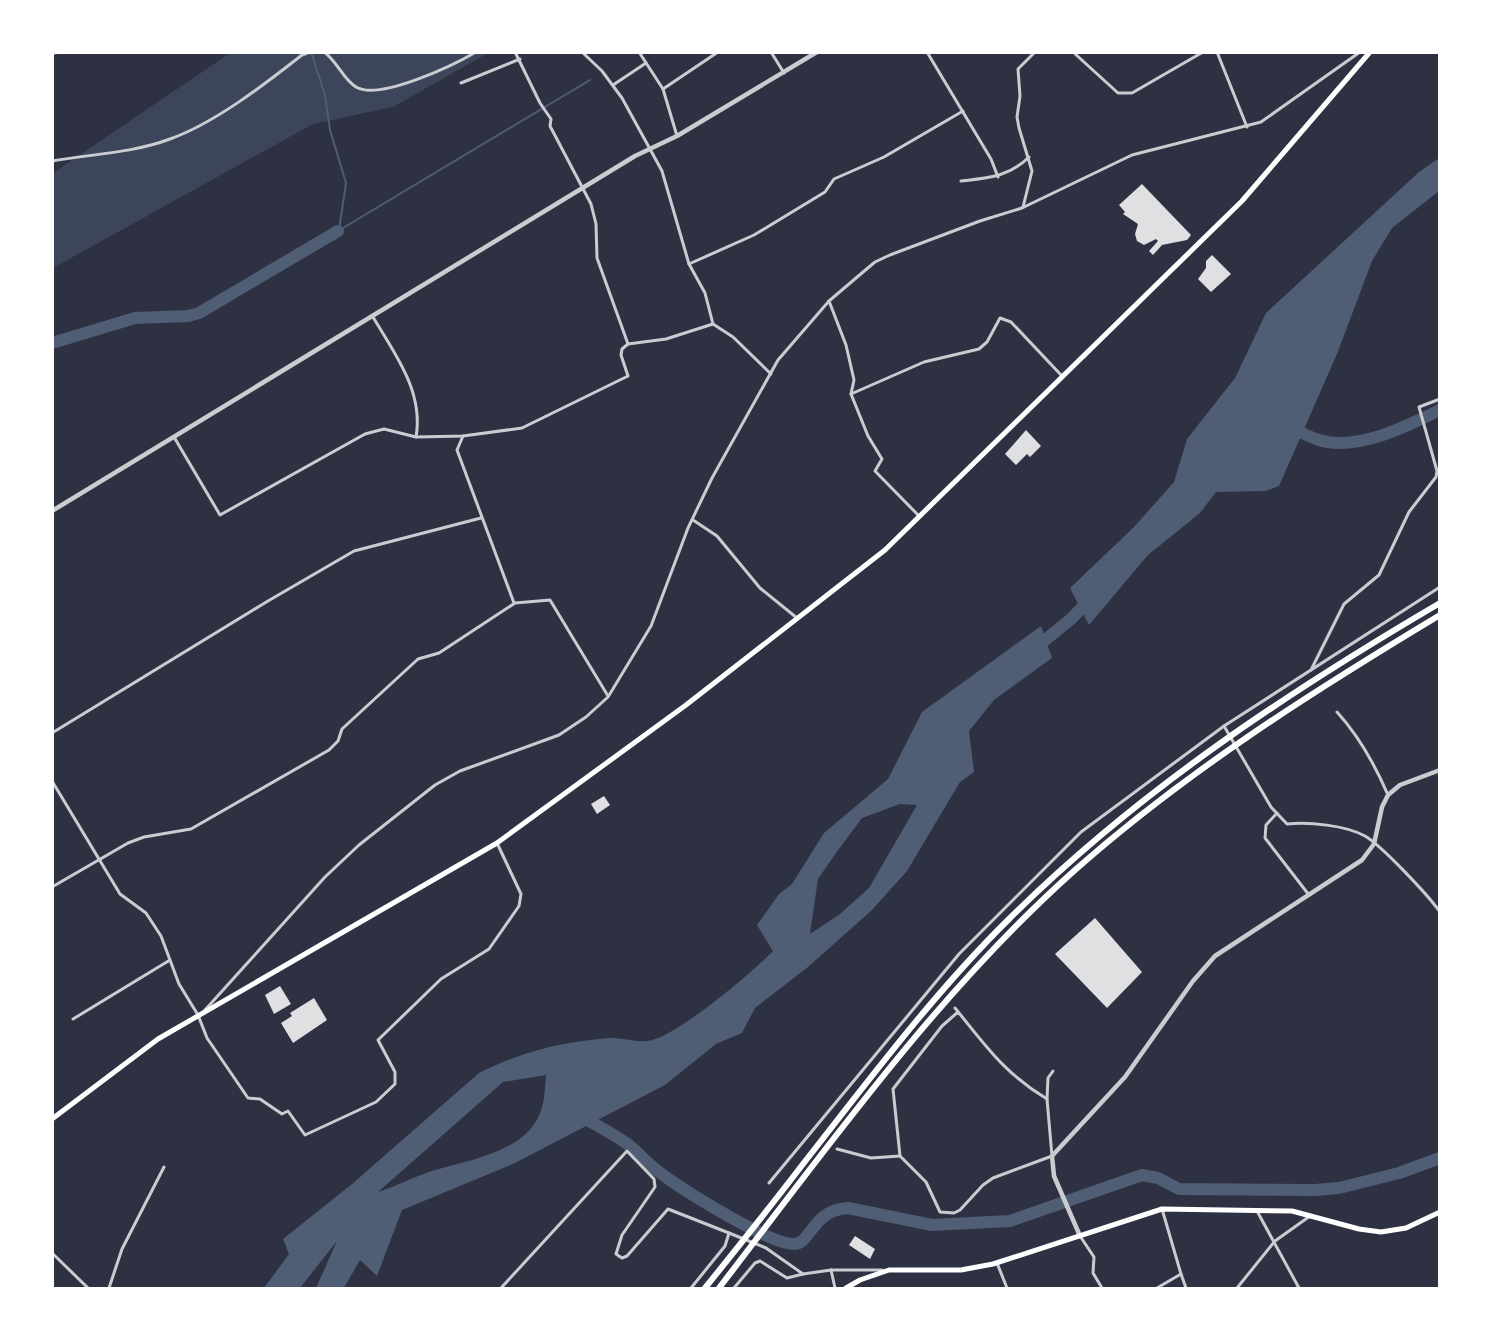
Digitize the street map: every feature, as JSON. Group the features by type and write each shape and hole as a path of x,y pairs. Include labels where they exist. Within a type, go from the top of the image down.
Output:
{"highway":[{"path":"705,1288 875,1070 944,988 1009,919 1068,864 1167,781 1213,747 1288,696 1440,603"},
{"path":"719,1288 883,1076 950,997 1016,927 1074,871 1173,789 1219,755 1284,711 1440,615"}],"main road":[{"path":"52,1119 150,1044 198,1014 497,843 799,619 885,550 1242,201 1370,52"},
{"path":"846,1288 860,1280 890,1270 961,1270 997,1263 1162,1209 1256,1209 1311,1215 1359,1230 1381,1232 1406,1228 1440,1212"}],"street":[{"path":"52,161 143,147 171,139 221,111 302,55 310,52"},
{"path":"324,52 356,87 370,91 402,84 476,52"},
{"path":"515,52 595,216 597,258 628,344"},
{"path":"582,52 613,86 666,180 689,264 705,293 713,324 733,337 771,374"},
{"path":"639,52 663,88 677,136"},
{"path":"663,88 718,52"},
{"path":"771,52 784,73"},
{"path":"52,511 650,148 677,136 817,52"},
{"path":"927,52 991,159 998,177"},
{"path":"1022,208 1032,171 1017,117 1020,96 1018,69 1035,52"},
{"path":"1073,52 1118,93 1132,93 1203,52"},
{"path":"1217,52 1247,127"},
{"path":"205,1010 325,877 358,845 435,785 460,771 559,735 586,717 608,697 651,626 693,519 712,478 778,360 829,301 875,262 980,221 1022,208 1132,155 1247,127 1266,120 1360,52"},
{"path":"461,83 520,59"},
{"path":"613,86 646,63"},
{"path":"689,264 754,235 825,192 834,179 884,157 963,111"},
{"path":"961,181 998,177 1016,169 1029,157"},
{"path":"829,301 846,345 854,380 851,394 868,435 882,459 875,471 900,500 920,517"},
{"path":"373,317 407,372 419,419 416,437"},
{"path":"851,394 924,362 979,349 987,342 1000,318 1011,322 1063,377"},
{"path":"174,437 220,515 364,434 384,429 416,437 463,436 522,428 628,375 621,355 622,348 628,344 666,339 713,324"},
{"path":"1310,671 1344,604 1379,575 1409,512 1436,477 1437,471 1421,421 1419,407 1440,399"},
{"path":"463,436 457,450 514,603"},
{"path":"52,733 268,600 354,551 482,518"},
{"path":"693,519 717,536 760,588 799,619"},
{"path":"769,1183 959,954 1030,881 1082,832 1225,728 1440,587"},
{"path":"52,887 101,858 144,837 191,829 329,750 338,741 342,729 418,659 439,653 514,603 550,600 608,697"},
{"path":"1337,712 1354,732 1378,770 1388,795"},
{"path":"1225,728 1244,756 1253,779 1287,824 1344,830 1364,836 1421,890 1440,912"},
{"path":"958,1012 942,1026 893,1089 900,1156 926,1182 934,1204 940,1212 946,1213 960,1210 993,1178 1052,1156 1125,1077 1193,981 1215,956 1362,860 1374,844 1382,807 1388,795 1400,785 1440,770"},
{"path":"52,781 101,858 120,894 146,913 161,936 179,984 198,1014 207,1038 248,1098 260,1099 282,1114 288,1111 305,1135 376,1102 395,1084 395,1072 378,1040 441,979 489,949 519,906 520,894 497,843"},
{"path":"1277,813 1266,825 1265,838 1309,896"},
{"path":"73,1019 170,960"},
{"path":"955,1008 998,1063 1047,1100"},
{"path":"1053,1071 1048,1078 1047,1100 1054,1176 1080,1236 1094,1257 1093,1272 1102,1288"},
{"path":"837,1149 871,1158 900,1156"},
{"path":"501,1288 627,1151 654,1179 655,1187 622,1235 616,1254 622,1257 627,1256 668,1209 766,1248 803,1274"},
{"path":"109,1288 122,1249 164,1167"},
{"path":"1162,1209 1186,1288"},
{"path":"1256,1209 1299,1288"},
{"path":"1237,1288 1275,1241 1311,1215"},
{"path":"691,1288 725,1246 729,1233"},
{"path":"52,1253 88,1288"},
{"path":"734,1288 755,1263 760,1261 787,1278 831,1270 890,1270"},
{"path":"997,1263 1007,1288"},
{"path":"831,1270 835,1288"},
{"path":"1157,1288 1181,1274"}],"shaded area":[{"path":"230,53 488,53 393,107 313,124 53,268 53,173"},
{"path":"1439,158 1439,191 1392,228 1372,261 1337,354 1279,486 1266,491 1216,492 1200,513 1148,555 1089,625 1070,588 1134,527 1174,482 1187,439 1235,378 1266,313 1419,172"},
{"path":"1041,626 1052,658 994,700 969,731 974,772 960,782 907,871 872,910 808,967 755,1008 742,1033 716,1044 665,1085 513,1164 402,1210 377,1276 360,1260 344,1288 316,1288 337,1241 300,1288 264,1288 289,1254 283,1239 352,1184 479,1073 527,1053 560,1045 611,1038 647,1041 659,1037 713,1003 749,974 773,951 757,925 779,894 792,884 824,833 888,779 922,712","holes":["900,804 917,805 869,888 840,914 810,934 818,879 862,818","546,1075 543,1103 536,1122 513,1144 481,1157 428,1172 378,1192 503,1082"]}],"building":[{"path":"1142,184 1191,235 1187,240 1162,245 1153,255 1149,251 1158,241 1156,239 1144,245 1137,241 1135,234 1138,224 1123,214 1125,212 1119,205"},
{"path":"1212,255 1231,274 1211,292 1198,279 1206,268 1206,261"},
{"path":"1026,430 1041,446 1030,457 1027,454 1016,465 1005,454"},
{"path":"604,796 610,805 597,814 591,804"},
{"path":"1095,918 1142,972 1107,1008 1055,954"},
{"path":"280,986 291,1004 274,1014 265,995"},
{"path":"314,998 327,1020 293,1043 281,1023 292,1016 290,1013"},
{"path":"855,1236 875,1249 870,1259 849,1245"}],"waterway":[{"path":"311,52 325,95 330,130 346,183 339,230"},
{"path":"338,231 590,80"},
{"path":"52,343 135,318 188,316 199,313 338,231"},
{"path":"1290,427 1316,439 1347,443 1380,436 1440,410"},
{"path":"1033,650 1071,619 1092,597"},
{"path":"579,1115 626,1143 654,1168 701,1200 764,1235 794,1244 805,1239 827,1214 848,1208 932,1225 1010,1221 1142,1175 1158,1178 1179,1189 1315,1190 1339,1188 1399,1173 1440,1158"}],"railway":[{"path":"52,54 62,52"}]}
